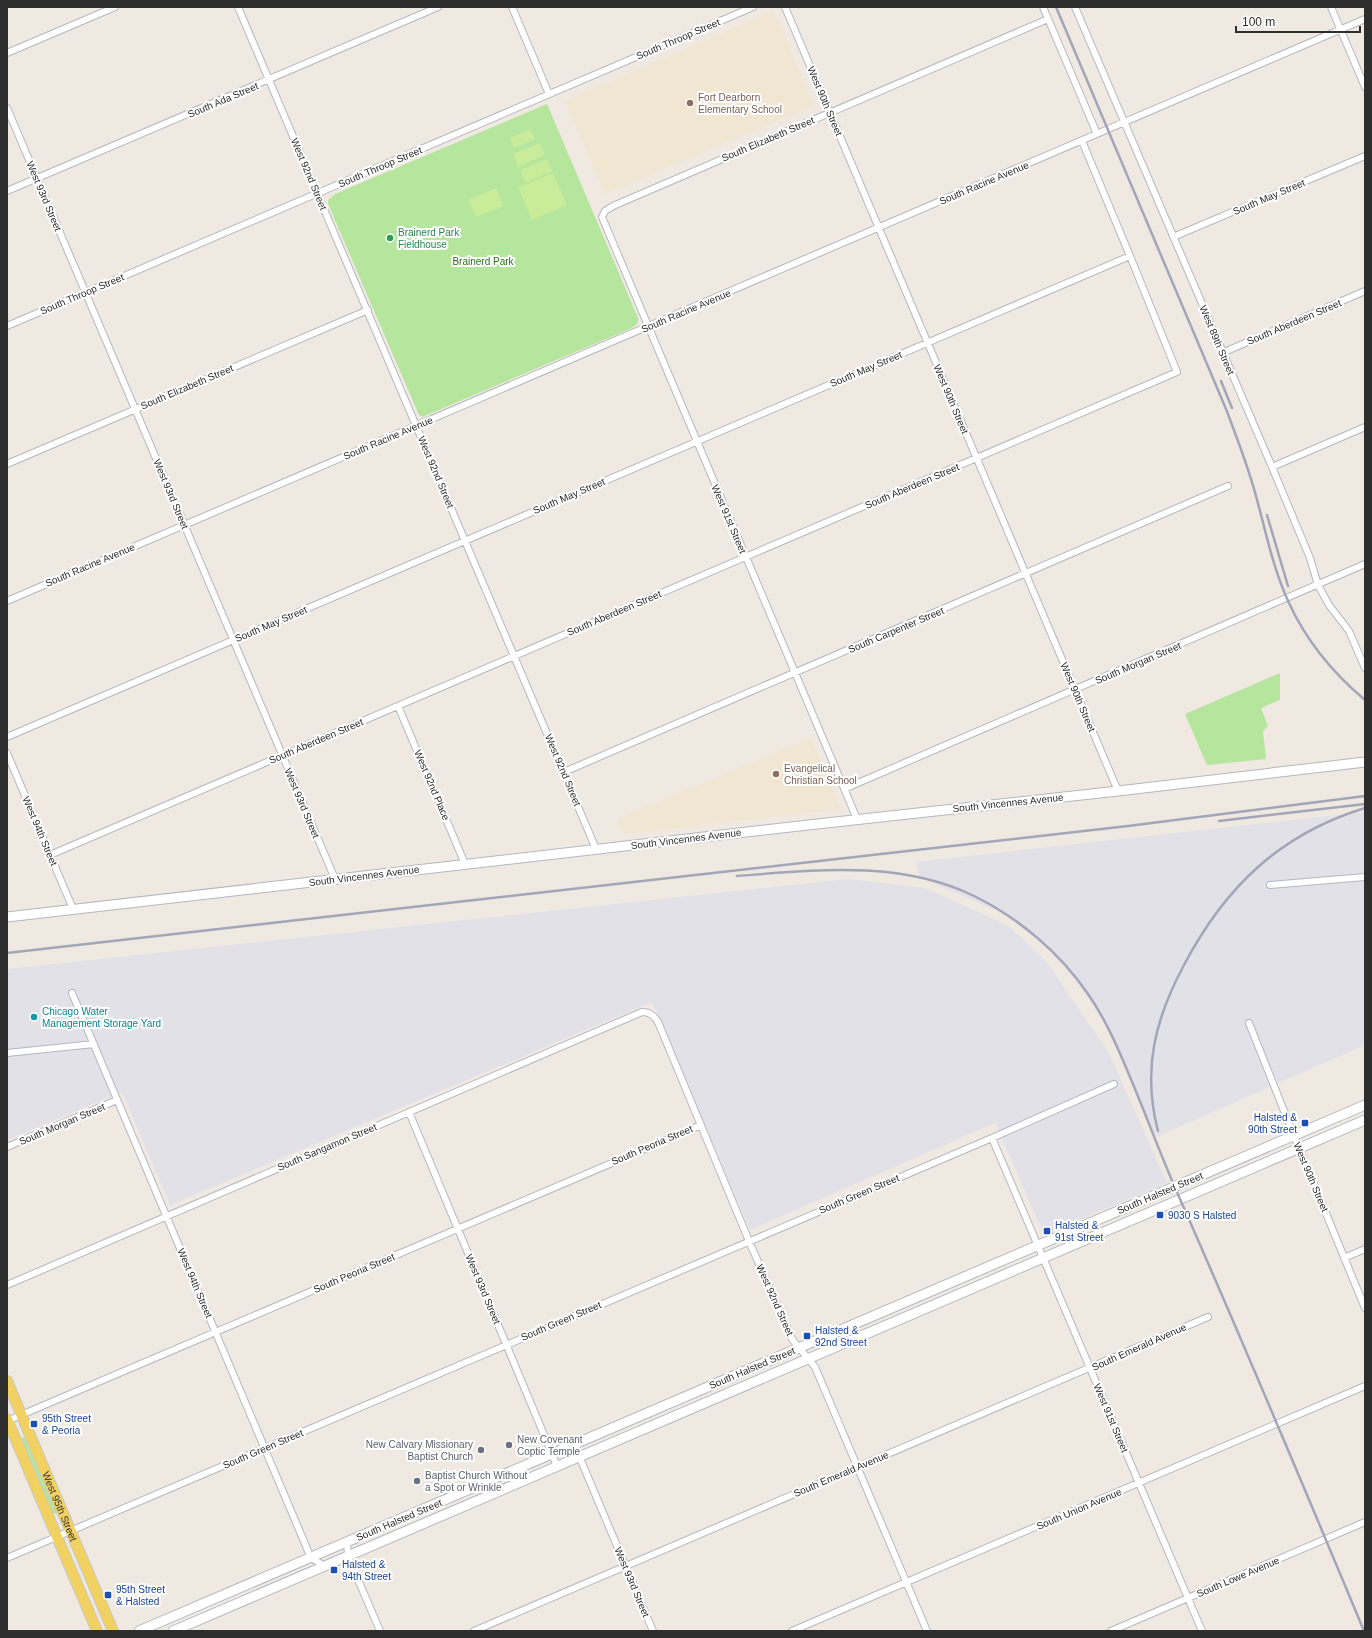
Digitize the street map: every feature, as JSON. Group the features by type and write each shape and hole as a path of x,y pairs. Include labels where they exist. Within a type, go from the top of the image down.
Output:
{"main road":[{"name":"South Vincennes Avenue","path":"7,917 596,849 1118,792 1365,762"},
{"name":"South Halsted Street","path":"139,1631 1365,1106"},
{"name":"South Halsted Street","path":"173,1631 1365,1120"},
{"name":"West 95th Street","path":"7,1381 113,1631"},
{"name":"West 95th Street","path":"7,1420 97,1631"}],"street":[{"path":"7,53 115,7"},
{"name":"West 92nd Street","path":"238,7 466,540 596,849"},
{"name":"South Ada Street","path":"7,191 438,7"},
{"path":"512,7 549,94"},
{"name":"South Throop Street","path":"7,326 753,7"},
{"name":"West 90th Street","path":"785,7 1118,792"},
{"path":"1043,7 1097,134"},
{"name":"West 89th Street","path":"1075,7 1272,467 1310,558 1318,585 1329,606 1349,631 1365,668"},
{"path":"1330,7 1365,87"},
{"name":"South Elizabeth Street","path":"602,217 605,211 613,206 1048,19"},
{"name":"South Racine Avenue","path":"7,601 1365,19"},
{"name":"West 93rd Street","path":"7,108 334,879"},
{"path":"1082,141 1130,256"},
{"name":"South May Street","path":"1173,237 1365,156"},
{"name":"West 91st Street","path":"602,217 857,820"},
{"name":"South May Street","path":"7,737 1130,256"},
{"name":"South Aberdeen Street","path":"50,855 1177,372 1130,256"},
{"name":"South Aberdeen Street","path":"1222,353 1365,291"},
{"name":"South Elizabeth Street","path":"7,464 368,310"},
{"path":"1272,467 1365,427"},
{"name":"South Carpenter Street","path":"564,772 1228,486"},
{"name":"South Morgan Street","path":"844,790 1365,564"},
{"name":"West 92nd Place","path":"398,706 465,864"},
{"name":"West 94th Street","path":"7,753 73,909"},
{"path":"1270,885 1365,877"},
{"name":"West 94th Street","path":"72,993 311,1558"},
{"name":"South Sangamon Street","path":"7,1285 642,1012 647,1012"},
{"name":"West 92nd Street","path":"647,1012 658,1022 749,1241 792,1339 815,1366 927,1631"},
{"name":"West 90th Street","path":"1249,1023 1365,1308"},
{"path":"7,1053 94,1044"},
{"name":"South Green Street","path":"7,1558 992,1138 1114,1084"},
{"name":"South Morgan Street","path":"7,1147 117,1100"},
{"name":"West 93rd Street","path":"409,1112 557,1466"},
{"name":"South Peoria Street","path":"7,1420 701,1125"},
{"name":"West 91st Street","path":"992,1138 1202,1631"},
{"path":"1344,1258 1365,1249"},
{"name":"South Emerald Avenue","path":"474,1631 1208,1317"},
{"name":"South Union Avenue","path":"792,1631 1365,1386"},
{"name":"West 93rd Street","path":"574,1444 653,1631"},
{"name":"South Lowe Avenue","path":"1111,1631 1365,1522"},
{"path":"347,1542 348,1556 380,1631"},
{"path":"311,1558 325,1566"}],"shaded area":[{"name":"Fort Dearborn Elementary School","path":"774,11 814,105 605,194 565,101"},
{"name":"Evangelical Christian School","path":"811,738 841,809 623,834 617,819"},
{"path":"1365,812 1365,1045 1156,1137 1105,1020 1056,955 1003,913 919,877 916,862"},
{"path":"848,879 925,888 1007,925 1046,961 1109,1053 1167,1183 1044,1235 995,1123 750,1230 652,1002 170,1205 122,1092 7,1140 7,969"}],"green space":[{"name":"Brainerd Park","path":"547,104 638,318 638,323 632,328 423,417 419,415 328,204 328,200 335,194"},
{"path":"530,129 535,139 514,148 510,138"},
{"path":"540,143 545,155 518,167 513,154"},
{"path":"547,159 552,171 525,183 520,170"},
{"path":"553,173 567,205 532,220 518,187"},
{"path":"496,188 504,206 476,217 468,200"},
{"path":"1280,673 1280,700 1261,708 1268,726 1263,731 1266,759 1207,765 1185,714"},
{"path":"23,1437 25,1438 57,1512 56,1514 53,1513 21,1439"}],"railway":[{"path":"1056,7 1226,409 1256,496 1274,564 1283,590 1296,617 1312,643 1342,679 1365,700"},
{"path":"1221,381 1232,408"},
{"path":"1267,515 1288,586"},
{"path":"7,953 1128,826 1365,796"},
{"path":"1219,821 1365,804"},
{"path":"1158,1131 1153,1109 1151,1087 1154,1045 1165,1005 1184,965 1200,937 1218,911 1237,888 1258,867 1281,849 1334,819 1365,808"},
{"path":"737,876 827,870 857,870 887,872 917,877 946,885 974,896 991,905 1022,926 1065,964 1088,994 1121,1055 1173,1184 1250,1361 1364,1631"}],"place":[{"name":"Fort Dearborn Elementary School","path":"690,103"},
{"name":"Brainerd Park Fieldhouse","path":"390,238"},
{"name":"Evangelical Christian School","path":"776,774"},
{"name":"Chicago Water Management Storage Yard","path":"34,1017"},
{"name":"Halsted & 90th Street","path":"1305,1123"},
{"name":"9030 S Halsted","path":"1160,1215"},
{"name":"Halsted & 91st Street","path":"1047,1231"},
{"name":"Halsted & 92nd Street","path":"807,1336"},
{"name":"95th Street & Peoria","path":"34,1424"},
{"name":"New Covenant Coptic Temple","path":"509,1445"},
{"name":"New Calvary Missionary Baptist Church","path":"481,1450"},
{"name":"Baptist Church Without a Spot or Wrinkle","path":"417,1481"},
{"name":"Halsted & 94th Street","path":"334,1570"},
{"name":"95th Street & Halsted","path":"108,1595"}]}
